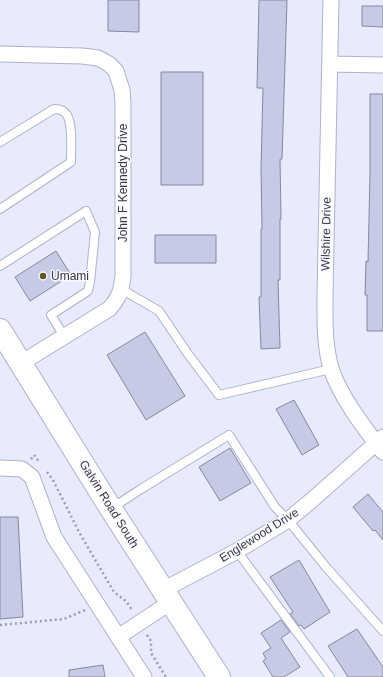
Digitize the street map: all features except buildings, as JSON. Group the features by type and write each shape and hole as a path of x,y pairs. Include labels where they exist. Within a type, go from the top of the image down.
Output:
{"main road":[{"name":"Galvin Road South","path":"0,330 111,509 219,677"}],"street":[{"name":"Wilshire Drive","path":"331,0 325,321 326,343 331,369 339,388 348,403 381,444"},
{"name":"John F Kennedy Drive","path":"0,54 82,56 98,58 109,64 116,71 122,90 123,104 123,276 121,289 117,300 109,309 21,363"},
{"path":"330,64 383,65"},
{"name":"Englewood Drive","path":"118,637 140,622 167,596 288,520 381,444"},
{"path":"0,468 22,469 32,477 54,537 144,677"}],"lane":[{"path":"0,142 54,109 61,110 67,114 70,121 71,162 0,209"},
{"path":"0,266 86,211 95,232 88,291 51,314 64,336"},
{"path":"121,289 159,312 188,354 220,395 331,369"},
{"path":"111,509 229,435 275,507 288,520 326,567 383,631"},
{"path":"237,551 330,677"}],"path":[{"path":"22,469 34,455 53,480 79,532 114,592 126,601 140,622 150,641 150,653 166,677"},
{"path":"0,625 64,618 97,605"}],"place":[{"name":"Umami","path":"43,276"}]}
